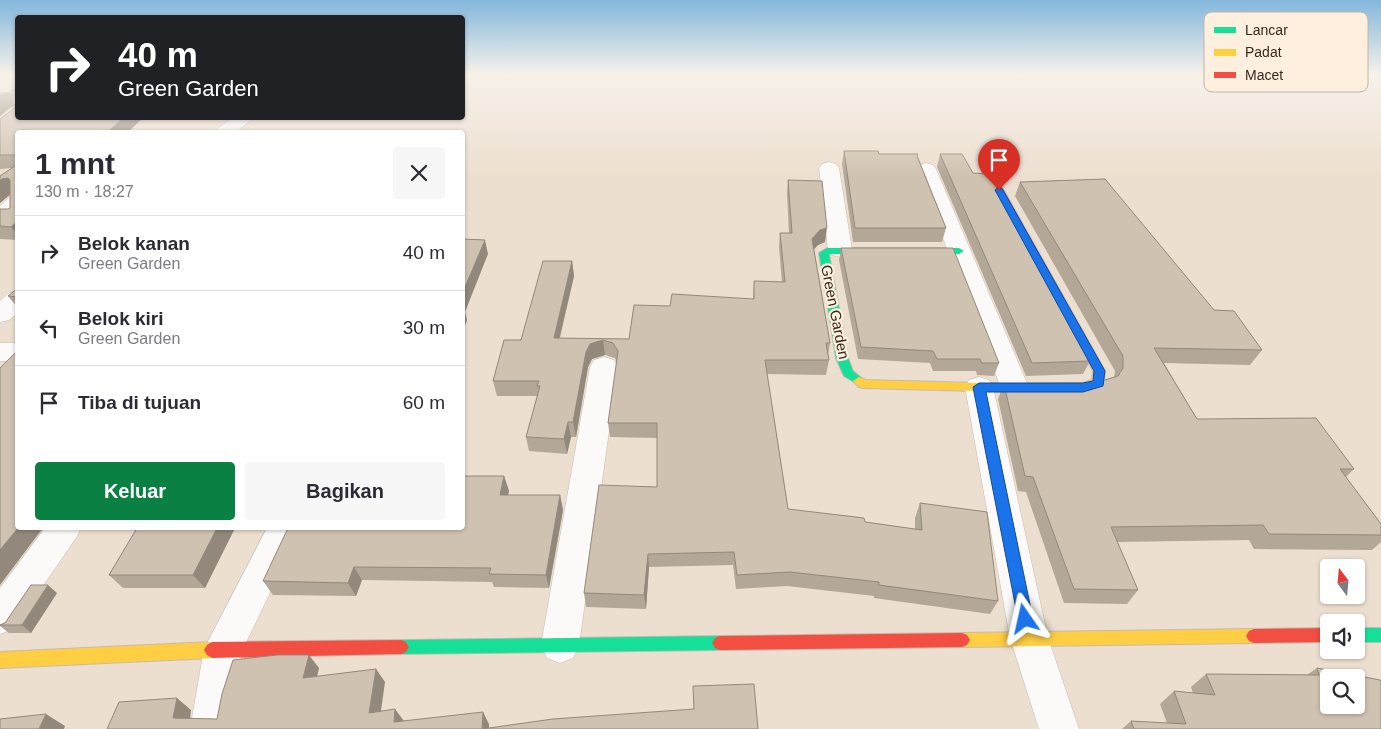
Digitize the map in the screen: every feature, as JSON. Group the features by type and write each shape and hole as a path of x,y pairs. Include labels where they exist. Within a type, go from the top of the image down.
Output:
{"street":[{"path":"228,130 241,120"},
{"name":"Green Garden","path":"829,168 840,250"},
{"path":"926,169 1016,388"},
{"name":"Green Garden","path":"959,251 831,250 824,253 842,358 848,373 862,384 1016,388 1083,387 1098,383 1099,371 990,173"},
{"path":"0,213 15,214"},
{"path":"0,314 15,302"},
{"path":"0,352 15,352"},
{"path":"560,646 604,366"},
{"path":"979,387 1029,638 1059,729"},
{"path":"0,617 63,530"},
{"path":"210,729 223,649 283,530"},
{"path":"0,660 223,649 1320,635"},
{"path":"1365,635 1381,635"}],"lane":[{"path":"0,213 15,200"}],"building":[{"path":"15,109 15,120 121,120 110,130 15,130 15,155 0,155 0,119"},
{"path":"844,151 878,151 879,154 918,154 917,156 946,228 855,228"},
{"path":"940,154 962,154 973,173 989,174 1090,361 1032,363"},
{"path":"15,166 15,224 11,227 0,226 0,209 10,208 10,180 8,178 0,181 0,176"},
{"path":"1105,179 1214,310 1234,311 1262,350 1154,348 1197,419 1316,418 1354,469 1340,469 1381,524 1381,535 1269,534 1263,525 1111,527 1138,590 1074,589 1033,477 1025,476 1004,384 1092,384 1118,376 1123,368 1123,356 1020,182"},
{"path":"788,180 822,181 827,228 820,230 812,239 830,343 826,343 829,360 765,360 788,509 864,518 865,522 922,530 920,503 987,512 998,601 879,585 879,582 790,572 737,575 734,552 648,554 644,595 584,593 599,485 657,487 657,423 608,423 618,351 613,343 603,340 590,344 586,352 573,422 568,422 564,439 526,437 540,386 537,386 539,381 493,381 504,340 521,340 543,261 572,261 554,338 629,339 634,305 670,306 672,294 754,299 754,281 785,282 780,233 792,233"},
{"path":"465,239 485,240 465,287"},
{"path":"841,248 953,248 999,363 982,363 980,359 937,359 933,351 861,347"},
{"path":"15,290 15,297 8,296"},
{"path":"15,353 16,530 0,550 0,368"},
{"path":"465,476 504,476 500,495 560,495 546,575 489,574 491,568 354,567 348,583 263,581 287,530 465,530"},
{"path":"136,530 216,530 193,575 109,575"},
{"path":"31,585 48,585 22,625 0,625 5,623"},
{"path":"277,655 309,655 303,678 376,669 369,713 395,709 394,722 483,712 482,729 107,729 119,702 177,698 173,718 217,719 222,694 233,660"},
{"path":"1317,668 1322,669 1320,669 1320,714 1365,714 1365,677 1380,680 1381,729 1134,729 1131,721 1186,724 1174,691 1215,695 1206,674 1319,675"},
{"path":"754,684 758,729 482,729 553,719 694,709 693,686"},
{"path":"46,714 39,729 0,729 0,719"}],"traffic: fast":[{"path":"859,381 848,373 842,358 824,253 827,251 959,251"},
{"path":"1365,635 1381,635"},
{"path":"401,647 720,643"}],"traffic: slow":[{"path":"859,381 863,384 1015,388 1083,387 1098,383 1099,371 1058,296"},
{"path":"962,640 1254,636"},
{"path":"0,660 212,650"}],"traffic: jam":[{"path":"990,173 1058,296"},
{"path":"1254,636 1320,635"},
{"path":"720,643 962,640"},
{"path":"212,650 401,647"}],"route":[{"path":"999,190 1099,371 1098,383 1083,387 979,387 1025,619"}]}
